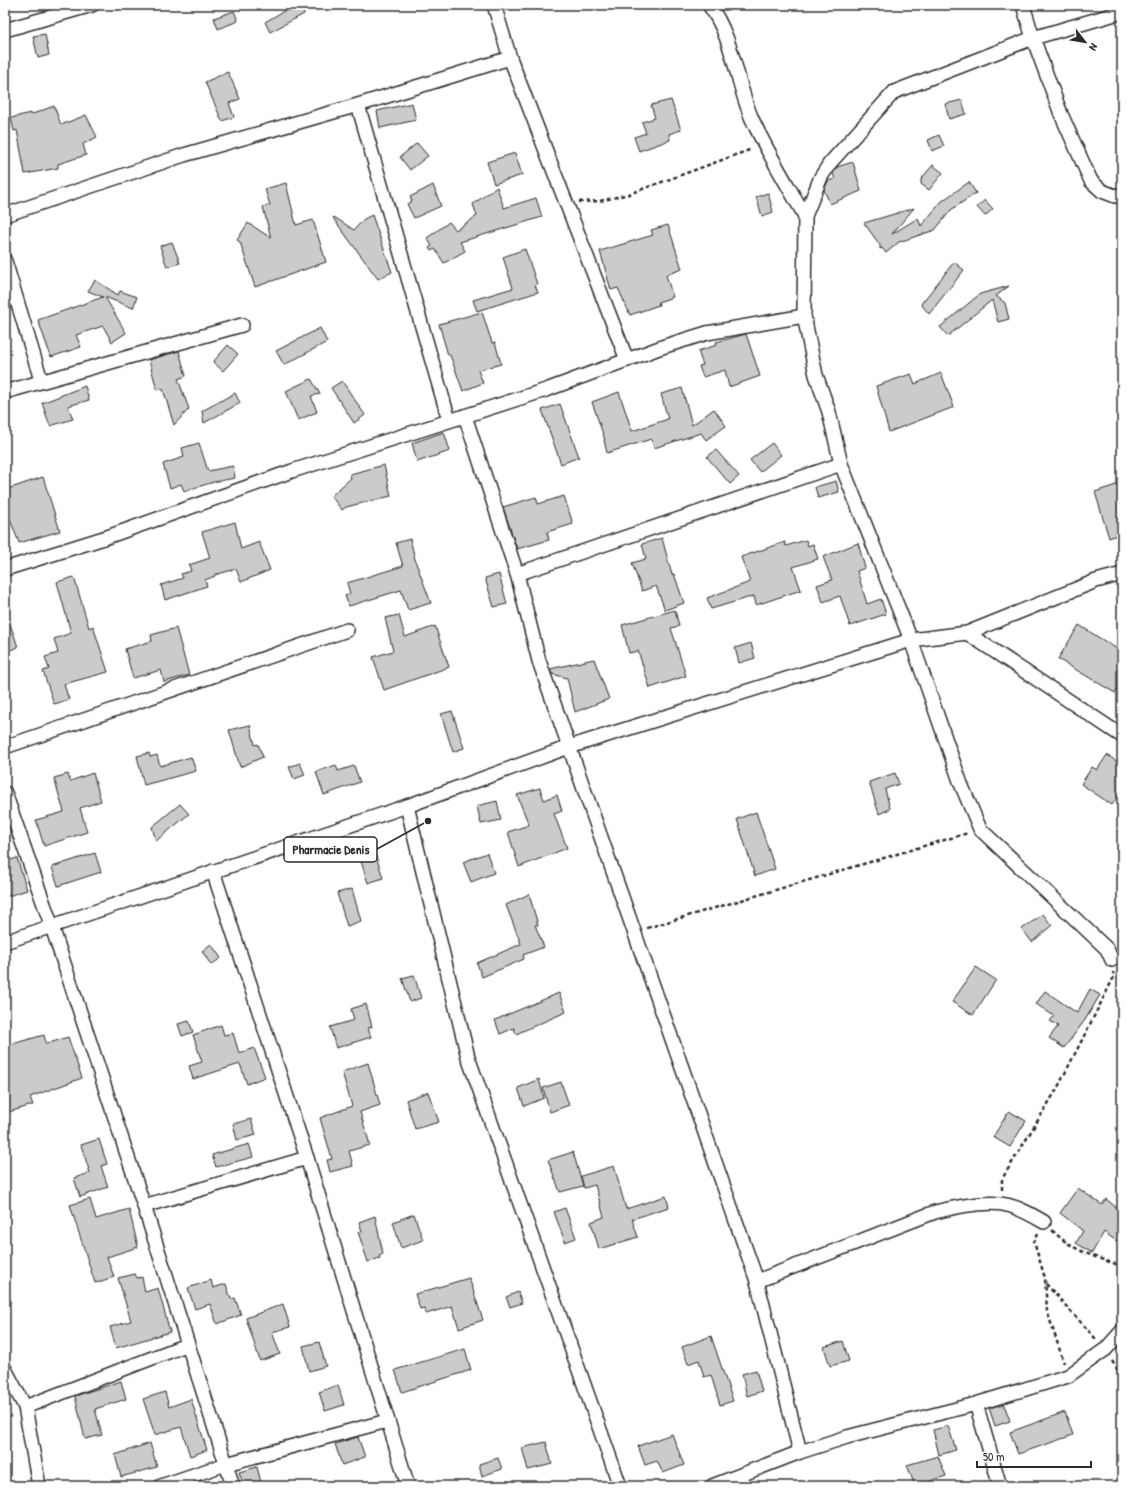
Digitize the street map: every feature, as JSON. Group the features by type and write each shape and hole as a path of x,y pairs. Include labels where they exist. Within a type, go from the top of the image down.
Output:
{"street":[{"path":"5,30 92,5"},
{"path":"494,5 510,58 627,360"},
{"path":"709,5 728,41 752,118 805,216"},
{"path":"1023,5 1033,38 1061,114 1091,181 1102,191 1115,196 1122,194"},
{"path":"1112,960 1107,949 980,830 961,784 911,640 841,464 829,412 816,375 804,316 805,216 821,177 830,163 894,92 1033,38 1122,12"},
{"path":"5,215 184,155 358,105 510,58"},
{"path":"358,105 449,420"},
{"path":"5,261 41,380"},
{"path":"5,569 107,537 292,471 465,416 707,333 804,316"},
{"path":"5,392 41,380 242,325"},
{"path":"465,416 517,574 539,661 633,932 757,1281 800,1452"},
{"path":"517,574 841,464"},
{"path":"5,942 407,806 569,747 911,640 968,633 1096,581 1122,574"},
{"path":"5,747 347,630"},
{"path":"968,633 1122,736"},
{"path":"5,793 52,927 144,1206 186,1344 233,1486"},
{"path":"407,806 468,1057 620,1486"},
{"path":"213,871 307,1158 408,1486"},
{"path":"144,1206 307,1158"},
{"path":"757,1281 935,1212 962,1206 1006,1205 1023,1211 1044,1222"},
{"path":"712,1486 800,1452 847,1437 976,1404 1068,1376 1106,1349 1122,1331"},
{"path":"25,1407 186,1344"},
{"path":"5,1369 25,1407 39,1486"},
{"path":"976,1404 1000,1486"},
{"path":"161,1486 226,1464 387,1421"}],"path":[{"path":"567,203 600,201 629,194 707,164 766,144"},
{"path":"633,932 980,830"},
{"path":"1006,1205 1003,1201 1002,1179 1057,1089 1114,977 1112,960"},
{"path":"1068,1376 1048,1311 1045,1283 1034,1242 1044,1222 1063,1242 1095,1257 1122,1266"},
{"path":"1045,1283 1106,1349 1122,1377"}],"building":[{"path":"294,5 301,5 304,14 270,32 265,22"},
{"path":"234,11 238,21 218,29 214,18"},
{"path":"45,34 49,55 38,58 33,36"},
{"path":"228,72 240,99 229,103 234,117 222,121 205,82"},
{"path":"671,100 681,130 669,134 670,140 639,151 634,137 646,133 642,122 655,118 651,105"},
{"path":"962,100 966,114 949,119 945,104"},
{"path":"412,103 416,120 380,128 377,111"},
{"path":"54,106 61,125 86,115 97,137 83,144 86,155 58,164 58,168 25,174 17,130 14,131 11,118 30,113 30,115"},
{"path":"939,135 944,146 932,151 928,140"},
{"path":"417,143 428,156 410,170 400,157"},
{"path":"515,153 522,175 494,184 487,162"},
{"path":"853,162 861,191 830,204 824,190 828,181 835,179 833,174 837,167"},
{"path":"933,165 943,173 929,190 921,184 921,179"},
{"path":"969,182 976,193 951,210 935,230 899,242 886,253 882,248 880,249 880,245 864,223 914,208 892,234 918,218 921,226 942,201"},
{"path":"286,183 296,225 313,220 326,262 255,287 240,242 237,240 248,223 271,238 263,207 270,205 265,189"},
{"path":"433,185 441,206 414,218 407,204 412,201 410,197"},
{"path":"497,187 504,208 536,198 542,217 460,242 465,251 444,263 435,249 431,251 429,248 432,246 427,238 449,222 456,230 477,216 473,204"},
{"path":"768,193 773,212 762,216 756,197"},
{"path":"985,200 993,209 985,216 977,207"},
{"path":"372,215 392,272 378,279 333,218 334,217 354,230 364,219"},
{"path":"668,225 682,269 666,275 673,297 658,302 659,305 630,315 618,288 611,290 600,251 653,235 651,230"},
{"path":"172,242 180,263 167,267 160,246"},
{"path":"525,249 537,284 535,285 538,292 477,311 473,300 513,288 503,257"},
{"path":"954,262 964,270 929,314 921,304"},
{"path":"95,280 118,295 120,291 137,297 133,308 105,297 126,333 112,342 103,326 76,335 81,347 51,357 38,320 103,297 88,291"},
{"path":"1009,286 996,296 1005,303 1009,319 998,322 992,300 948,336 940,327 980,294"},
{"path":"482,312 492,343 495,342 501,364 478,370 483,383 463,391 450,355 448,355 439,324"},
{"path":"320,328 327,342 284,365 276,351"},
{"path":"746,334 760,376 729,387 725,370 703,377 699,366 703,365 698,351 717,345 716,342"},
{"path":"228,345 238,354 223,371 213,362"},
{"path":"179,351 186,376 178,379 189,409 174,425 163,389 157,390 149,360"},
{"path":"941,373 954,407 889,432 876,386 911,374 915,384"},
{"path":"311,379 320,394 311,396 317,412 298,420 286,391"},
{"path":"342,381 365,415 354,423 331,388"},
{"path":"85,386 89,400 68,406 73,419 50,426 42,403"},
{"path":"682,388 692,425 714,409 726,426 706,440 701,433 654,448 651,439 607,453 605,440 592,402 619,392 632,431 668,419 661,394"},
{"path":"235,393 240,403 204,423 202,411"},
{"path":"560,404 579,457 561,464 542,410"},
{"path":"444,432 450,451 417,462 412,443"},
{"path":"199,443 208,471 233,466 235,478 214,482 184,491 181,484 170,488 163,464 184,457 182,448"},
{"path":"772,443 781,455 760,472 750,460"},
{"path":"716,450 739,476 730,484 707,457"},
{"path":"384,465 391,496 346,507 342,510 331,496 351,478 350,474"},
{"path":"43,477 60,531 19,543 5,506 5,490"},
{"path":"836,481 839,492 818,498 815,487"},
{"path":"1122,483 1122,506 1118,507 1122,520 1122,533 1109,538 1095,492"},
{"path":"564,496 573,524 547,532 549,540 517,549 503,507 536,497 538,504"},
{"path":"235,522 241,549 259,542 270,570 241,582 236,569 214,575 215,576 205,580 207,586 165,600 161,585 183,578 181,574 191,571 189,565 210,558 202,532"},
{"path":"662,538 672,575 674,574 684,603 665,610 656,586 642,591 632,563 646,559 642,544"},
{"path":"410,539 416,563 431,603 408,610 401,590 349,606 345,596 350,594 347,583 403,566 396,543"},
{"path":"806,540 808,546 813,544 818,559 793,567 801,590 756,605 754,596 711,609 707,598 750,582 741,557 785,542 786,546"},
{"path":"858,543 865,568 857,571 867,604 881,599 886,614 850,626 840,596 823,602 817,585 832,580 823,557"},
{"path":"499,574 507,604 494,607 485,578"},
{"path":"74,577 89,628 93,626 108,672 64,684 69,700 54,704 43,671 49,669 45,657 58,653 54,639 71,633 57,582"},
{"path":"675,610 679,626 671,628 686,676 650,688 638,651 629,653 622,625"},
{"path":"7,615 18,647 5,652 5,616"},
{"path":"399,615 405,637 435,626 449,667 384,690 373,657 393,651 385,618"},
{"path":"1079,625 1122,652 1122,682 1115,693 1058,659"},
{"path":"176,628 189,675 164,682 161,670 133,678 125,649 152,641 151,635"},
{"path":"751,643 755,658 739,663 735,648"},
{"path":"594,659 609,699 575,712 567,678 552,674 550,669"},
{"path":"452,711 464,748 453,752 441,714"},
{"path":"250,725 255,745 258,744 263,757 240,767 229,730"},
{"path":"149,753 150,757 157,755 160,766 191,757 196,771 144,785 137,756"},
{"path":"1107,755 1122,765 1122,790 1112,805 1081,784 1092,767 1097,770"},
{"path":"300,763 305,775 294,779 289,767"},
{"path":"336,765 338,771 354,766 360,782 324,795 316,772"},
{"path":"93,773 101,801 80,808 87,832 44,846 36,820 64,812 54,778 68,774 70,781"},
{"path":"895,773 899,784 885,789 890,809 879,814 869,782"},
{"path":"540,788 544,800 557,795 562,811 554,814 567,848 519,867 508,832 529,825 517,795"},
{"path":"497,801 501,820 481,824 477,806"},
{"path":"180,804 189,814 156,841 152,827"},
{"path":"756,812 775,869 755,876 737,819"},
{"path":"372,844 383,878 368,883 357,849"},
{"path":"95,853 101,872 58,886 52,867"},
{"path":"487,853 494,873 471,882 463,862"},
{"path":"17,858 27,890 5,897 5,862"},
{"path":"352,889 361,921 347,926 337,893"},
{"path":"529,894 538,925 535,925 544,947 523,955 524,959 482,977 477,963 521,944 506,905"},
{"path":"1043,914 1052,926 1032,942 1022,929"},
{"path":"211,944 221,958 211,965 202,951"},
{"path":"976,967 996,980 973,1015 952,1002"},
{"path":"414,975 421,998 410,1002 402,978"},
{"path":"1090,989 1100,995 1085,1020 1064,1048 1049,1038 1058,1026 1050,1021 1054,1016 1036,1004 1045,991 1077,1013"},
{"path":"559,993 566,1012 516,1034 514,1028 500,1034 495,1020"},
{"path":"366,1004 372,1027 368,1028 371,1037 336,1048 330,1027 354,1020 351,1009"},
{"path":"189,1021 193,1032 182,1036 178,1024"},
{"path":"221,1025 224,1035 233,1033 239,1053 254,1048 265,1077 247,1084 240,1064 193,1079 189,1066 202,1062 193,1035"},
{"path":"44,1035 46,1044 68,1037 82,1078 30,1097 33,1105 5,1113 5,1046"},
{"path":"368,1063 380,1105 360,1112 370,1145 349,1151 353,1166 330,1172 327,1160 332,1159 320,1118 352,1106 342,1072"},
{"path":"539,1079 544,1098 524,1106 518,1088"},
{"path":"561,1082 569,1105 550,1112 543,1088"},
{"path":"428,1092 439,1122 415,1129 406,1100"},
{"path":"1009,1111 1026,1121 1010,1147 993,1137"},
{"path":"251,1119 256,1135 237,1140 233,1124"},
{"path":"99,1139 107,1164 101,1166 108,1187 80,1197 74,1178 90,1173 81,1145"},
{"path":"249,1144 253,1157 216,1167 212,1155"},
{"path":"573,1152 583,1186 560,1192 548,1160"},
{"path":"614,1166 626,1209 666,1196 669,1207 632,1219 638,1237 599,1249 591,1222 604,1217 595,1185 584,1188 581,1176"},
{"path":"1078,1188 1102,1205 1106,1199 1122,1212 1122,1245 1104,1232 1092,1253 1076,1243 1083,1231 1060,1213"},
{"path":"90,1199 96,1219 129,1209 138,1247 107,1257 114,1277 95,1283 70,1205"},
{"path":"565,1208 576,1238 565,1242 554,1212"},
{"path":"414,1214 423,1240 401,1248 393,1222"},
{"path":"375,1216 383,1254 379,1256 380,1258 368,1262 358,1232 362,1231 359,1222"},
{"path":"135,1274 137,1278 142,1277 145,1292 158,1288 170,1332 116,1348 110,1327 131,1321 118,1278"},
{"path":"469,1278 483,1320 459,1328 452,1306 426,1314 424,1308 420,1309 415,1294"},
{"path":"211,1280 213,1288 226,1284 231,1299 235,1298 241,1315 217,1324 210,1304 195,1309 188,1288"},
{"path":"518,1292 522,1303 510,1307 506,1297"},
{"path":"283,1304 290,1327 272,1332 280,1354 260,1361 246,1318"},
{"path":"711,1336 733,1401 720,1405 711,1375 704,1377 699,1360 688,1364 682,1347"},
{"path":"843,1341 849,1361 830,1366 824,1347"},
{"path":"319,1342 326,1366 309,1371 303,1346"},
{"path":"465,1349 471,1370 402,1392 395,1370"},
{"path":"756,1370 762,1391 747,1396 742,1374"},
{"path":"121,1381 126,1399 95,1409 102,1435 85,1439 75,1396"},
{"path":"338,1385 344,1405 325,1411 319,1392"},
{"path":"165,1392 169,1407 191,1399 207,1450 190,1456 181,1427 155,1435 143,1399"},
{"path":"1004,1404 1010,1421 995,1426 989,1408"},
{"path":"1065,1412 1073,1435 1018,1454 1010,1432"},
{"path":"948,1426 956,1450 939,1455 933,1430"},
{"path":"672,1434 684,1465 663,1473 657,1461 645,1465 638,1446"},
{"path":"358,1437 365,1457 342,1465 335,1444"},
{"path":"546,1442 552,1464 528,1470 522,1448"},
{"path":"150,1443 157,1467 121,1477 115,1455"},
{"path":"938,1456 946,1476 915,1486 907,1465"},
{"path":"498,1458 502,1469 482,1476 479,1464"},
{"path":"257,1467 262,1486 244,1486 239,1472"}],"place":[{"name":"Pharmacie Denis","path":"428,821"}]}
